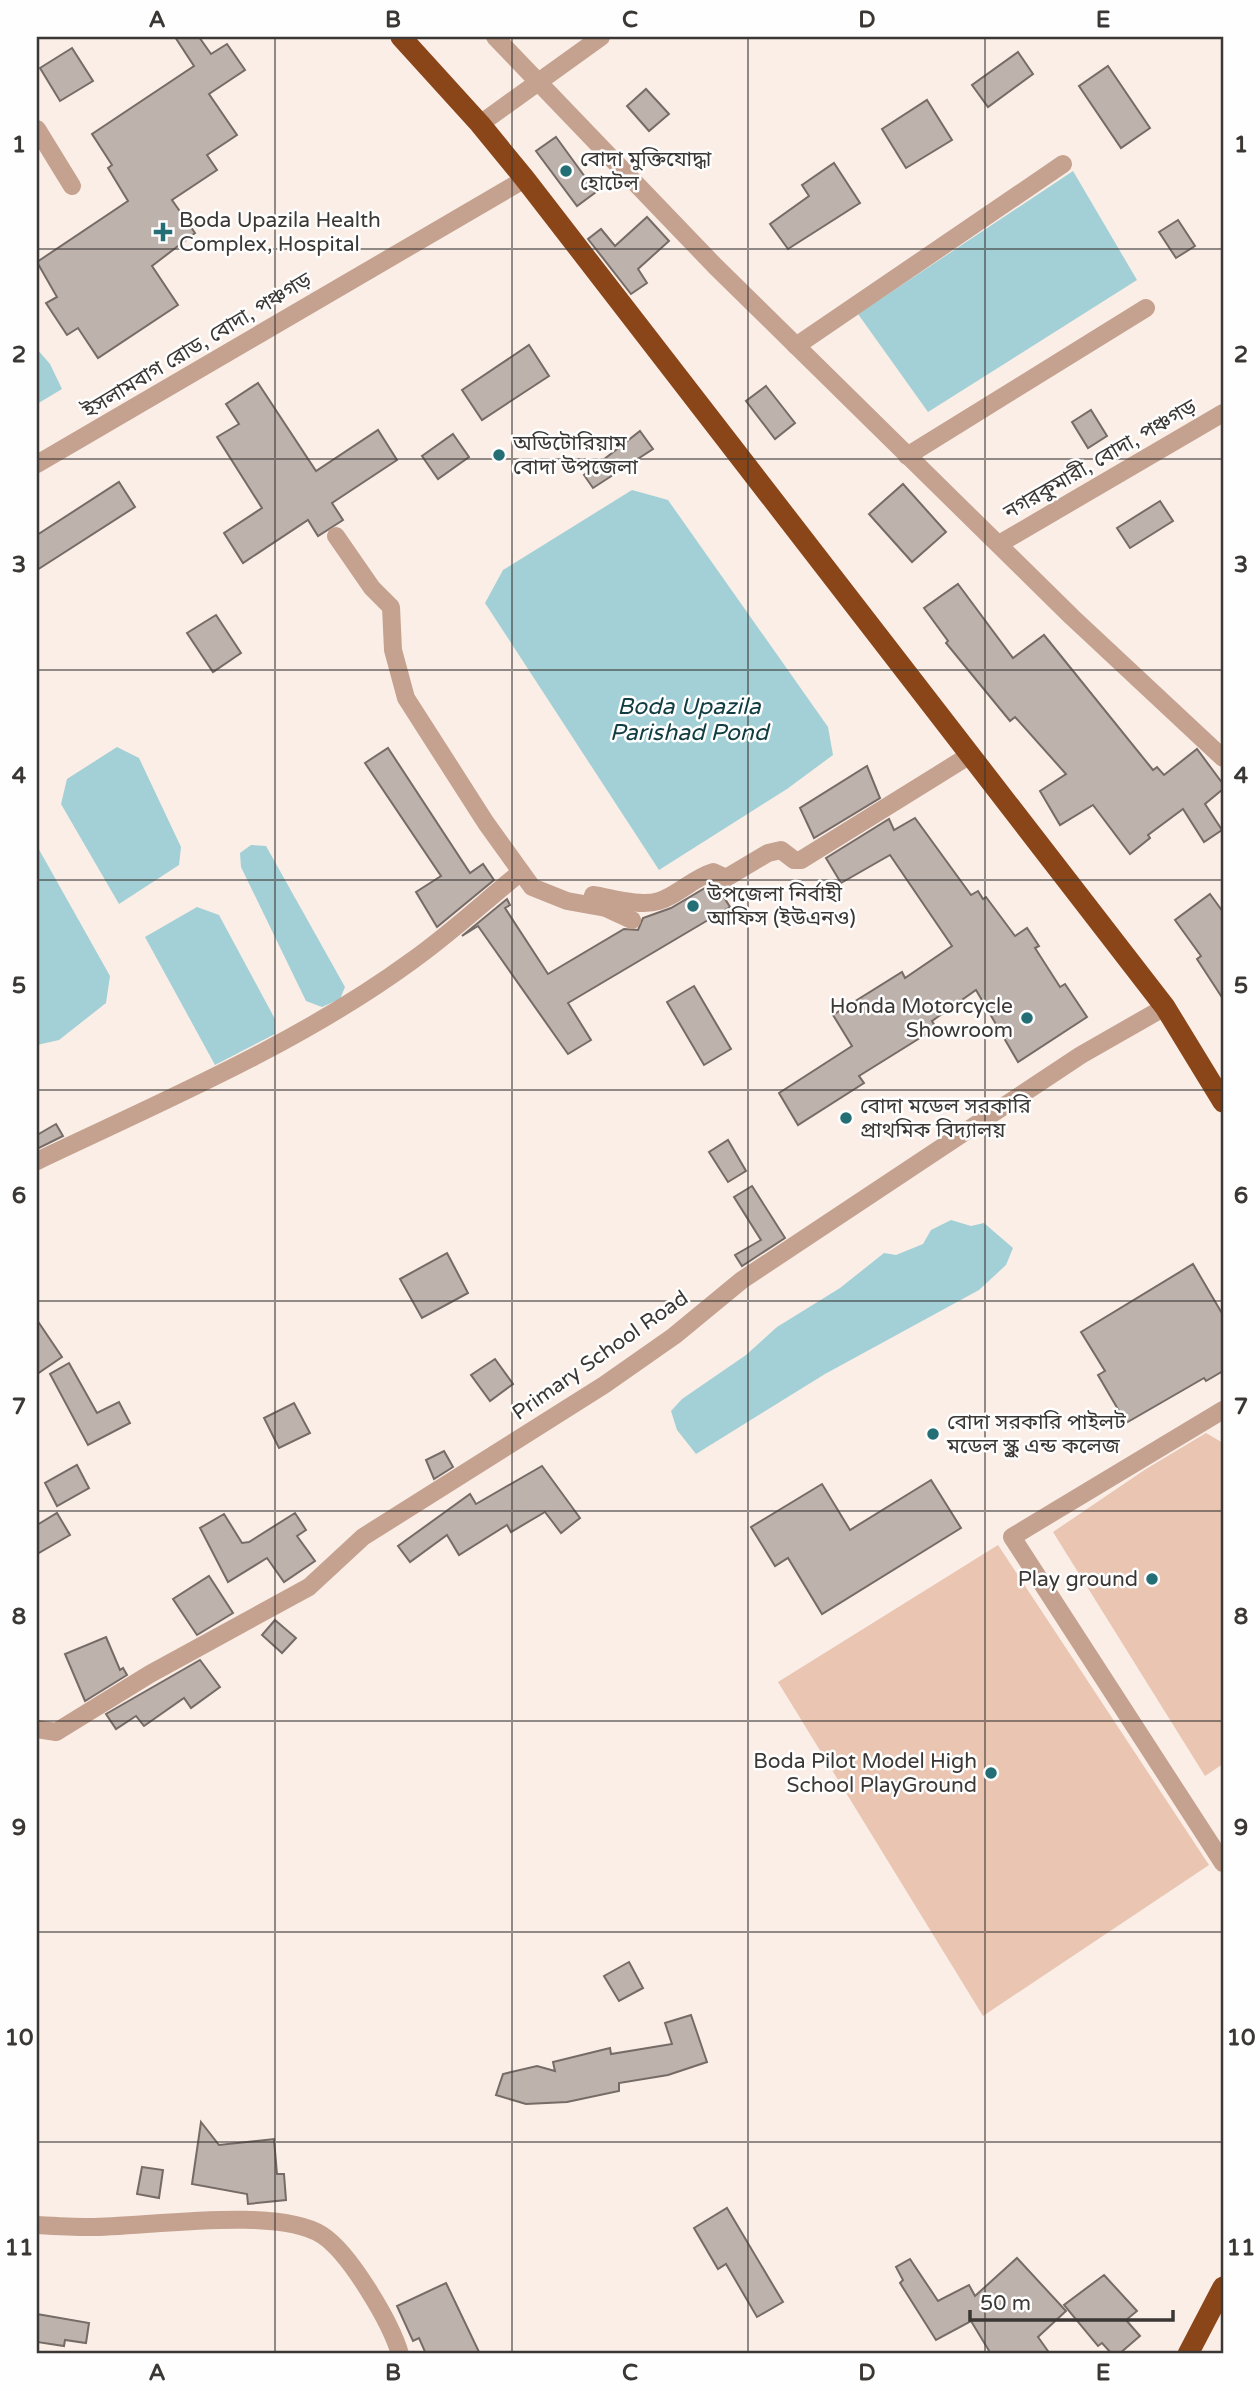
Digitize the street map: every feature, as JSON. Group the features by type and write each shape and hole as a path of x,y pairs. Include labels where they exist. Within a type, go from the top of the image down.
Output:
{"highway":[{"path":"401,37 480,124 525,179 1165,1007 1223,1102"},
{"path":"1188,2354 1223,2287"}],"street":[{"path":"495,37 715,267 907,456 1223,758"},
{"path":"480,124 537,80 601,37"},
{"path":"37,129 72,186"},
{"path":"796,346 1063,164"},
{"name":"ইসলামবাগ রোড, বোদা, পঞ্চগড়","path":"37,464 525,179"},
{"path":"907,456 1146,308"},
{"name":"নগরকুমারী, বোদা, পঞ্চগড়","path":"999,544 1223,413"},
{"path":"336,536 372,589 391,607 393,650 406,698 444,761 531,887 567,901 606,908 632,920"},
{"path":"567,901 593,895 659,901 703,875 713,872 726,878 768,853 781,850 793,860 801,860 970,755"},
{"path":"37,1161 217,1077 317,1020 413,961 521,872"},
{"name":"Primary School Road","path":"37,1729 56,1732 150,1674 309,1587 363,1537 604,1385 674,1336 742,1280 1070,1062 1165,1007"},
{"path":"1223,1410 1012,1537 1223,1863"},
{"path":"37,2225 90,2227 235,2221 292,2223 322,2235 347,2260 396,2339 400,2354"}],"shaded area":[{"name":"Play ground","path":"1206,1433 1223,1443 1223,1764 1205,1776 1053,1532 1146,1469"},
{"name":"Boda Pilot Model High School PlayGround","path":"998,1545 1209,1865 983,2016 778,1682"}],"water":[{"path":"1073,171 1137,280 928,412 858,314"},
{"path":"37,349 50,364 62,389 37,404"},
{"name":"Boda Upazila Parishad Pond","path":"632,490 668,500 828,727 833,755 787,789 659,870 485,603 503,570"},
{"path":"117,747 139,758 181,847 179,865 119,904 61,804 67,779"},
{"path":"251,845 266,846 345,987 340,999 322,1007 306,1001 241,867 240,853"},
{"path":"37,846 110,976 106,1003 59,1040 37,1045"},
{"path":"197,907 219,915 275,1019 275,1034 215,1065 145,937"},
{"path":"951,1220 971,1226 984,1223 1013,1248 1006,1265 979,1290 825,1374 696,1454 677,1430 671,1411 682,1399 746,1355 777,1327 840,1288 884,1253 896,1255 923,1244 931,1230"}],"building":[{"path":"175,37 199,37 211,54 227,44 245,70 209,94 237,135 207,155 217,170 172,200 195,233 152,266 178,305 98,358 78,328 67,335 46,303 57,297 37,262 128,201 108,168 112,165 92,134 194,66"},
{"path":"72,48 93,81 60,101 40,68"},
{"path":"1018,52 1033,74 988,107 972,85"},
{"path":"1108,66 1150,128 1121,148 1079,86"},
{"path":"646,89 669,114 649,131 627,106"},
{"path":"927,100 952,140 906,168 882,129"},
{"name":"বোদা মুক্তিযোদ্ধা হোটেল","path":"556,137 596,192 577,206 536,151"},
{"path":"834,163 860,203 788,249 770,224 809,196 802,185"},
{"path":"647,217 669,241 638,269 647,283 631,294 588,239 601,229 615,246"},
{"path":"1178,220 1195,246 1176,258 1159,232"},
{"path":"529,345 549,376 482,420 462,390"},
{"path":"258,383 316,471 378,430 397,460 332,503 343,520 318,536 308,520 243,563 224,533 262,508 217,437 239,424 226,404"},
{"path":"766,386 795,423 775,439 746,401"},
{"path":"1091,410 1107,436 1088,448 1072,422"},
{"path":"640,431 653,449 593,488 584,475"},
{"path":"453,434 469,457 438,479 422,456"},
{"path":"119,482 135,507 37,570 37,535"},
{"path":"903,484 946,532 912,562 869,514"},
{"path":"1160,501 1173,521 1130,548 1117,528"},
{"path":"958,584 1013,658 1044,635 1153,770 1157,767 1164,775 1197,749 1223,784 1223,789 1205,804 1222,830 1204,842 1183,809 1148,835 1150,838 1130,854 1093,805 1060,825 1040,791 1066,774 1015,717 1010,721 946,643 948,641 924,608"},
{"path":"216,615 241,653 213,672 187,633"},
{"path":"388,748 470,873 483,864 494,880 437,927 416,892 441,876 365,763"},
{"path":"867,766 880,798 814,838 800,808"},
{"path":"915,818 971,895 978,891 983,899 986,897 1015,936 1027,928 1039,946 1035,948 1060,987 1065,984 1087,1017 1018,1062 976,990 932,1021 936,1028 859,1076 864,1083 798,1125 779,1093 852,1046 833,1015 902,972 905,978 952,946 890,855 841,883 826,858 889,819 894,830"},
{"path":"710,885 717,886 730,907 568,1003 591,1040 568,1054 478,926 462,936 507,899 510,905 505,908 548,974 624,929 638,930 643,918 671,908"},
{"path":"1210,894 1223,912 1223,999 1197,959 1201,956 1175,920"},
{"path":"694,986 731,1049 704,1065 667,1002"},
{"path":"56,1124 63,1136 37,1149 37,1135"},
{"path":"728,1140 746,1171 728,1182 709,1152"},
{"path":"752,1186 785,1238 742,1266 735,1255 761,1240 734,1197"},
{"path":"447,1253 468,1293 422,1318 400,1279"},
{"path":"1193,1264 1223,1315 1223,1371 1206,1381 1204,1378 1126,1423 1098,1375 1105,1371 1081,1332"},
{"path":"37,1320 62,1357 37,1374"},
{"path":"495,1359 513,1384 490,1401 471,1375"},
{"path":"69,1363 97,1413 119,1402 130,1423 88,1445 50,1374"},
{"path":"294,1403 310,1433 279,1448 264,1418"},
{"path":"444,1451 453,1467 434,1479 426,1460"},
{"path":"77,1465 89,1488 57,1506 45,1483"},
{"path":"542,1466 580,1518 561,1533 545,1512 511,1532 507,1525 459,1555 447,1535 410,1562 398,1546 470,1494 476,1504"},
{"path":"931,1480 961,1528 822,1614 788,1558 775,1566 751,1527 822,1484 850,1530"},
{"path":"57,1513 70,1535 37,1554 37,1525"},
{"path":"295,1513 306,1530 297,1536 315,1561 284,1582 267,1558 228,1582 200,1528 224,1514 242,1543 249,1542"},
{"path":"209,1576 233,1613 197,1635 173,1599"},
{"path":"275,1620 296,1638 282,1653 262,1635"},
{"path":"106,1637 120,1670 123,1668 127,1675 85,1701 65,1654"},
{"path":"200,1660 220,1687 191,1708 184,1698 144,1726 136,1716 116,1729 106,1714"},
{"path":"629,1962 643,1988 619,2001 604,1976"},
{"path":"691,2015 707,2062 668,2075 619,2083 619,2091 567,2102 526,2104 496,2095 503,2074 537,2066 555,2071 553,2062 610,2048 611,2054 672,2044 665,2023"},
{"path":"201,2122 219,2145 274,2139 277,2174 284,2174 286,2200 248,2204 247,2194 192,2184"},
{"path":"142,2167 163,2170 159,2198 137,2194"},
{"path":"727,2208 783,2302 757,2317 726,2264 718,2269 694,2228"},
{"path":"1017,2258 1066,2311 1038,2337 1050,2354 991,2354 971,2321 936,2340 900,2283 903,2280 896,2267 910,2259 938,2301 969,2285 975,2296"},
{"path":"1104,2275 1137,2311 1126,2320 1140,2336 1119,2354 1112,2354 1102,2343 1098,2346 1064,2305"},
{"path":"446,2283 480,2354 426,2354 419,2338 413,2341 397,2306"},
{"path":"37,2314 89,2323 86,2343 65,2340 64,2346 37,2342"}],"place":[{"name":"বোদা মুক্তিযোদ্ধা হোটেল","path":"566,171"},
{"name":"Boda Upazila Health Complex, Hospital","path":"163,232"},
{"name":"অডিটোরিয়াম বোদা উপজেলা","path":"499,455"},
{"name":"উপজেলা নির্বাহী আফিস (ইউএনও)","path":"693,906"},
{"name":"Honda Motorcycle Showroom","path":"1027,1018"},
{"name":"বোদা মডেল সরকারি প্রাথমিক বিদ্যালয়","path":"846,1118"},
{"name":"বোদা সরকারি পাইলট মডেল স্কুল এন্ড কলেজ","path":"933,1434"},
{"name":"Play ground","path":"1152,1579"},
{"name":"Boda Pilot Model High School PlayGround","path":"991,1773"}]}
